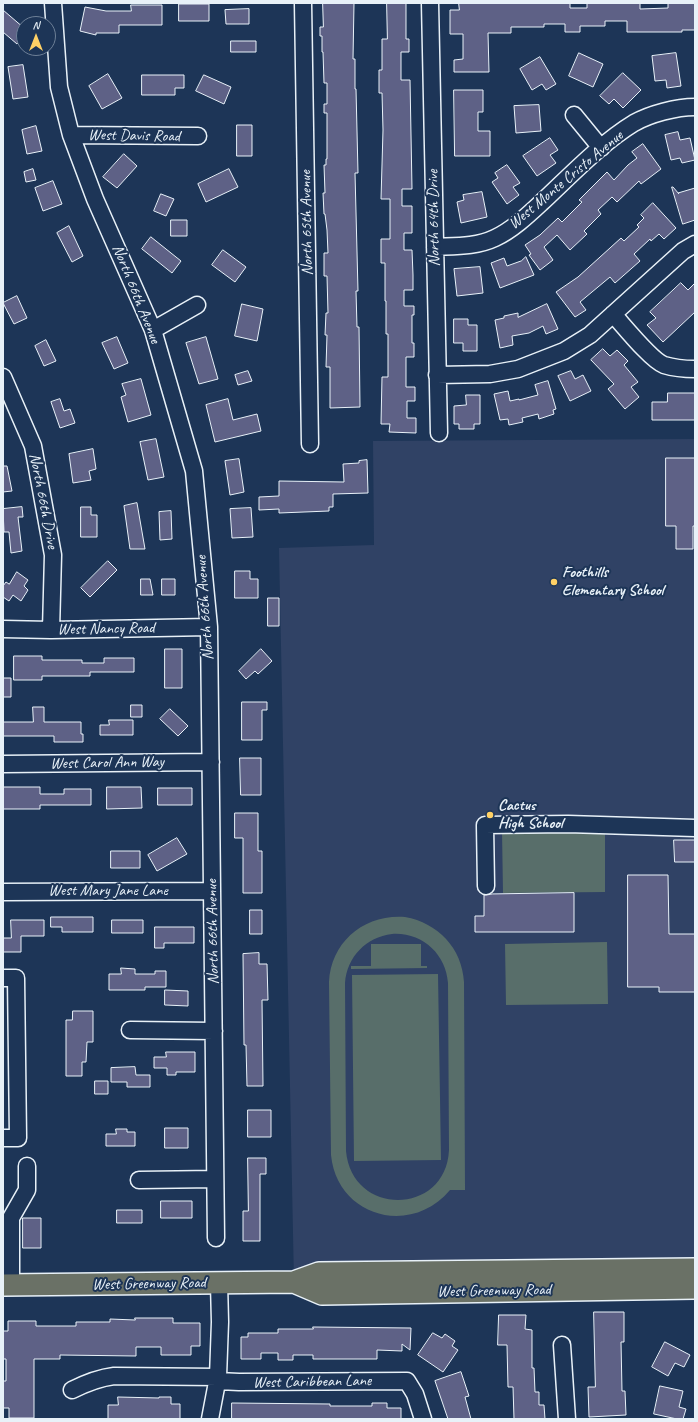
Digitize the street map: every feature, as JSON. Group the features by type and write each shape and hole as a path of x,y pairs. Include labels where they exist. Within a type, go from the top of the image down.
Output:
{"main road":[{"name":"West Greenway Road","path":"536,1281 695,1269"},
{"name":"West Greenway Road","path":"7,1285 294,1282 318,1273 695,1288"}],"street":[{"name":"North 66th Avenue","path":"53,3 59,87 71,135 95,199 153,330 194,471 209,627 216,1238"},
{"name":"North 65th Avenue","path":"303,3 310,444"},
{"name":"North 64th Drive","path":"430,3 439,433"},
{"name":"West Monte Cristo Avenue","path":"435,247 476,244 494,238 507,231 528,215 601,148 634,123 670,110 695,106"},
{"path":"574,115 601,148"},
{"name":"West Davis Road","path":"71,135 198,136"},
{"path":"437,376 490,374 518,369 564,351 590,335 683,251 695,244"},
{"path":"153,330 197,305"},
{"path":"613,314 652,357 663,364 681,369 695,369"},
{"name":"North 66th Drive","path":"3,377 33,446 54,555 51,630"},
{"name":"West Nancy Road","path":"3,629 51,630 209,627"},
{"name":"West Carol Ann Way","path":"3,764 211,762"},
{"path":"486,886 486,825 568,824 695,828"},
{"name":"West Mary Jane Lane","path":"3,892 212,891"},
{"path":"3,978 16,978 18,1138 3,1138"},
{"path":"130,1030 214,1031"},
{"path":"7,1285 11,1218 27,1190 27,1166"},
{"path":"139,1180 215,1179"},
{"path":"210,1419 218,1379 220,1322 219,1283"},
{"path":"562,1345 568,1419"},
{"name":"West Caribbean Lane","path":"72,1390 100,1378 114,1376 218,1379 239,1382 407,1382 415,1394 423,1419"}],"shaded area":[{"name":"Cactus High School","path":"695,439 695,1278 294,1282 279,548 374,545 373,441"}],"green space":[{"path":"605,830 605,892 503,893 502,831"},
{"path":"390,917 405,917 417,920 438,931 453,948 459,958 464,982 465,1190 450,1190 434,1205 416,1213 397,1216 378,1213 361,1206 347,1193 336,1176 331,1155 329,982 331,968 343,943 352,933 376,920","holes":["403,934 422,941 430,947 443,963 446,972 448,983 449,1150 444,1172 432,1187 417,1197 399,1200 380,1197 364,1188 352,1173 346,1151 345,983 354,957 366,944 383,936"]},
{"path":"607,942 608,1004 506,1005 505,944"},
{"path":"371,944 421,944 421,966 427,966 427,968 351,969 351,966 371,966"},
{"path":"438,974 441,1160 354,1161 352,975"}],"building":[{"path":"323,3 354,3 353,59 355,59 358,173 355,173 358,291 356,291 357,327 359,327 360,407 330,408 330,367 326,367 327,335 325,335 326,313 328,313 327,276 324,276 324,253 328,253 323,193 325,193 324,165 326,165 327,159 327,113 324,113 324,104 327,104 327,83 324,83 322,36 320,36 320,27 323,27"},
{"path":"387,3 406,3 406,39 409,39 409,52 401,52 401,80 410,80 412,189 402,189 402,206 412,206 412,233 404,233 404,250 412,250 413,290 404,290 404,306 414,306 414,315 412,315 412,343 414,343 414,357 406,357 406,387 415,387 415,401 407,401 407,418 416,418 416,433 389,432 390,424 381,424 382,377 388,377 388,334 386,334 385,263 381,263 381,239 390,239 390,199 381,199 383,130 382,93 379,93 379,70 382,70 382,39 387,39"},
{"path":"459,3 570,3 570,8 587,8 587,3 640,3 640,9 668,8 668,3 695,3 695,30 682,30 682,32 627,32 627,21 605,21 605,26 580,26 580,32 565,32 565,24 544,24 544,27 511,27 511,33 488,33 489,72 454,72 454,60 463,59 463,34 450,34 450,10 459,10"},
{"path":"179,4 209,4 209,21 179,21"},
{"path":"131,5 162,5 162,25 119,25 119,33 96,33 96,35 80,31 85,7 106,11 131,11"},
{"path":"249,9 249,24 226,24 225,10"},
{"path":"3,10 16,21 16,43 3,32"},
{"path":"231,41 256,41 256,52 231,52"},
{"path":"579,53 603,64 593,87 569,76"},
{"path":"676,53 681,86 667,88 666,80 655,81 652,56"},
{"path":"540,57 556,84 546,90 542,84 532,90 520,69"},
{"path":"23,65 28,97 13,99 8,67"},
{"path":"623,73 641,90 623,108 614,99 609,104 600,96"},
{"path":"108,74 122,98 102,109 89,86"},
{"path":"142,75 184,75 184,88 175,88 175,95 142,95"},
{"path":"204,75 231,87 224,104 196,91"},
{"path":"454,90 483,90 483,112 478,112 478,131 490,131 490,156 455,156"},
{"path":"539,105 541,131 516,133 514,106"},
{"path":"237,125 252,125 252,156 237,156"},
{"path":"36,126 42,151 27,154 22,130"},
{"path":"678,132 680,140 690,138 695,160 682,163 680,158 671,160 665,135"},
{"path":"550,138 558,150 550,155 556,163 537,176 523,156"},
{"path":"643,144 661,169 641,184 639,181 617,202 612,197 598,210 601,214 584,231 587,234 570,250 557,235 544,247 553,260 540,270 529,255 531,254 525,245 540,235 558,218 562,222 582,202 579,200 607,172 614,180 637,158 632,152"},
{"path":"124,154 137,166 117,188 103,177"},
{"path":"507,165 520,183 513,187 519,195 507,204 492,182 498,178 495,173"},
{"path":"33,169 36,180 26,182 24,172"},
{"path":"229,169 238,187 206,202 198,184"},
{"path":"53,181 62,204 43,211 35,188"},
{"path":"672,187 678,193 695,188 695,220 683,224"},
{"path":"482,192 487,217 461,223 457,202 464,200 463,195"},
{"path":"161,194 174,199 166,216 154,211"},
{"path":"653,203 676,228 664,239 659,234 651,241 650,239 634,254 640,261 615,283 610,277 580,302 586,310 575,317 556,292 578,277 621,238 624,241 639,227 637,225 644,218 641,215"},
{"path":"171,220 187,220 187,236 171,236"},
{"path":"69,226 83,256 72,262 57,233"},
{"path":"151,237 181,261 172,273 142,249"},
{"path":"223,250 246,267 235,282 212,265"},
{"path":"526,257 534,275 500,288 491,263 504,258 507,266 521,261"},
{"path":"480,267 483,293 457,296 454,269"},
{"path":"681,283 688,290 695,283 695,312 663,342 647,325 656,318 650,312"},
{"path":"17,296 27,318 14,324 3,303"},
{"path":"242,304 263,309 257,341 235,336"},
{"path":"547,304 558,329 546,334 543,326 529,333 512,336 513,345 500,348 495,320 504,318 504,316 518,313 518,317"},
{"path":"454,319 468,319 468,325 477,325 477,351 463,351 463,343 454,343"},
{"path":"117,337 128,363 114,369 102,343"},
{"path":"206,337 218,379 199,384 186,343"},
{"path":"46,340 56,361 44,366 35,346"},
{"path":"603,349 610,356 617,350 628,361 624,365 638,382 631,387 639,397 625,409 608,389 614,384 591,360"},
{"path":"248,371 252,381 238,385 235,375"},
{"path":"571,371 575,379 583,375 591,391 570,401 558,376"},
{"path":"141,379 151,415 128,422 121,397 126,395 122,384"},
{"path":"548,381 556,409 553,410 554,414 539,419 538,414 522,418 523,422 509,425 508,419 500,420 494,394 508,391 510,401 519,400 538,395 535,385"},
{"path":"668,393 695,393 695,420 652,420 652,402 667,402"},
{"path":"466,395 480,395 480,424 474,424 474,429 459,429 459,424 454,424 454,406 466,405"},
{"path":"60,399 64,411 70,409 75,423 60,428 51,402"},
{"path":"228,399 233,420 257,414 261,431 215,442 206,405"},
{"path":"156,439 164,477 148,480 140,442"},
{"path":"93,449 96,469 89,471 91,480 73,483 69,454"},
{"path":"666,458 695,458 695,526 693,526 693,549 676,549 676,526 666,526"},
{"path":"239,459 244,492 230,495 225,461"},
{"path":"367,460 368,493 333,494 333,507 329,507 329,511 279,513 279,509 259,510 259,497 279,496 279,481 344,482 343,464 359,463 359,461"},
{"path":"3,466 7,466 12,491 3,492"},
{"path":"137,503 145,549 130,549 124,506"},
{"path":"22,507 23,517 18,517 22,551 11,553 9,532 4,532 3,509"},
{"path":"81,507 91,507 91,515 97,515 97,537 81,537"},
{"path":"251,508 253,537 232,538 230,509"},
{"path":"171,511 172,539 160,540 159,512"},
{"path":"108,561 117,570 90,597 81,588"},
{"path":"235,571 250,571 250,579 258,579 258,598 235,598"},
{"path":"17,572 28,580 24,586 28,590 21,601 13,595 9,601 3,597 3,586 6,582 9,584"},
{"path":"141,579 150,579 153,595 141,595"},
{"path":"162,579 175,579 175,595 162,595"},
{"path":"268,598 279,598 279,626 268,626"},
{"path":"165,649 182,649 182,688 165,688"},
{"path":"261,649 272,661 258,674 255,671 246,679 239,671"},
{"path":"14,656 42,656 42,660 82,660 82,663 104,663 104,658 134,658 134,672 90,672 90,676 42,676 42,680 14,680"},
{"path":"3,678 11,678 11,697 3,697"},
{"path":"242,702 267,702 267,710 262,710 262,740 242,740"},
{"path":"131,705 142,705 142,717 131,717"},
{"path":"33,707 44,707 44,722 81,722 83,742 54,742 54,736 3,736 3,722 33,722"},
{"path":"170,709 188,726 178,736 160,719"},
{"path":"109,720 133,720 133,735 100,735 100,725 109,725"},
{"path":"240,758 261,758 261,795 241,795"},
{"path":"3,787 40,787 40,794 64,794 64,789 91,789 91,805 40,805 40,809 3,809"},
{"path":"107,787 141,787 142,808 107,809"},
{"path":"158,788 192,788 192,805 158,805"},
{"path":"235,813 258,813 258,851 262,851 262,893 243,893 243,838 235,838"},
{"path":"177,838 187,854 157,871 148,855"},
{"path":"674,840 695,840 695,862 675,862"},
{"path":"111,851 140,851 140,868 111,868"},
{"path":"628,875 668,875 669,934 695,934 695,992 659,992 659,987 628,987"},
{"path":"574,893 574,932 475,932 475,916 484,916 484,895"},
{"path":"250,910 262,910 262,934 250,934"},
{"path":"51,917 93,917 93,932 62,932 62,927 51,927"},
{"path":"11,920 44,920 44,936 21,936 21,952 3,952 3,938 11,938"},
{"path":"112,920 143,920 143,933 112,933"},
{"path":"155,927 194,927 194,943 164,943 164,948 155,948"},
{"path":"259,953 259,964 267,964 268,1000 262,1000 263,1086 247,1086 246,1045 244,1045 243,954"},
{"path":"121,968 135,969 135,974 155,974 155,971 166,971 166,987 145,987 145,990 109,990 109,974 121,974"},
{"path":"165,990 188,991 188,1006 165,1005"},
{"path":"73,1011 93,1011 93,1042 87,1042 86,1062 82,1062 82,1076 66,1076 66,1020 72,1020"},
{"path":"166,1052 195,1052 195,1072 176,1072 176,1075 167,1075 167,1068 154,1068 154,1057 166,1057"},
{"path":"135,1067 136,1075 150,1075 150,1087 127,1087 127,1082 111,1082 111,1068"},
{"path":"95,1081 108,1081 108,1094 95,1094"},
{"path":"248,1110 271,1110 271,1137 248,1137"},
{"path":"165,1128 188,1128 188,1148 165,1148"},
{"path":"116,1129 127,1129 127,1132 135,1132 135,1146 106,1146 106,1134 116,1134"},
{"path":"248,1158 266,1158 266,1174 260,1174 260,1241 243,1241 243,1211 248,1211"},
{"path":"161,1201 192,1201 192,1218 161,1218"},
{"path":"117,1210 142,1210 142,1223 117,1223"},
{"path":"23,1218 41,1218 41,1248 23,1248"},
{"path":"594,1312 624,1312 624,1342 621,1342 622,1391 625,1391 626,1415 589,1417 588,1387 595,1387"},
{"path":"499,1315 526,1315 525,1329 532,1330 532,1368 534,1368 535,1392 539,1392 539,1405 544,1405 545,1419 514,1419 513,1387 508,1387 507,1345 498,1345"},
{"path":"135,1318 173,1318 173,1323 200,1323 200,1346 191,1346 191,1355 161,1355 161,1347 136,1347 136,1356 60,1355 60,1359 34,1359 34,1418 9,1418 9,1408 3,1408 3,1381 6,1381 6,1359 3,1359 3,1331 8,1331 8,1321 36,1321 36,1326 76,1326 76,1322 110,1322 110,1319 135,1320"},
{"path":"313,1327 411,1328 410,1350 402,1344 402,1351 377,1350 377,1359 313,1359 313,1355 293,1355 293,1360 278,1360 278,1353 261,1353 261,1359 241,1359 241,1337 248,1337 248,1333 278,1333 278,1329 313,1329"},
{"path":"433,1333 442,1338 445,1334 455,1341 452,1346 458,1350 443,1372 418,1355"},
{"path":"665,1342 690,1355 684,1367 675,1363 668,1376 652,1367"},
{"path":"461,1372 469,1396 465,1397 471,1419 448,1419 435,1381"},
{"path":"660,1386 683,1391 679,1407 686,1409 683,1419 654,1414"},
{"path":"118,1397 171,1397 171,1404 180,1404 180,1419 108,1419 108,1405 118,1405"},
{"path":"232,1403 372,1406 372,1403 387,1403 387,1408 401,1408 401,1419 232,1419"}],"place":[{"name":"Foothills Elementary School","path":"554,582"},
{"name":"Cactus High School","path":"490,815"}]}
